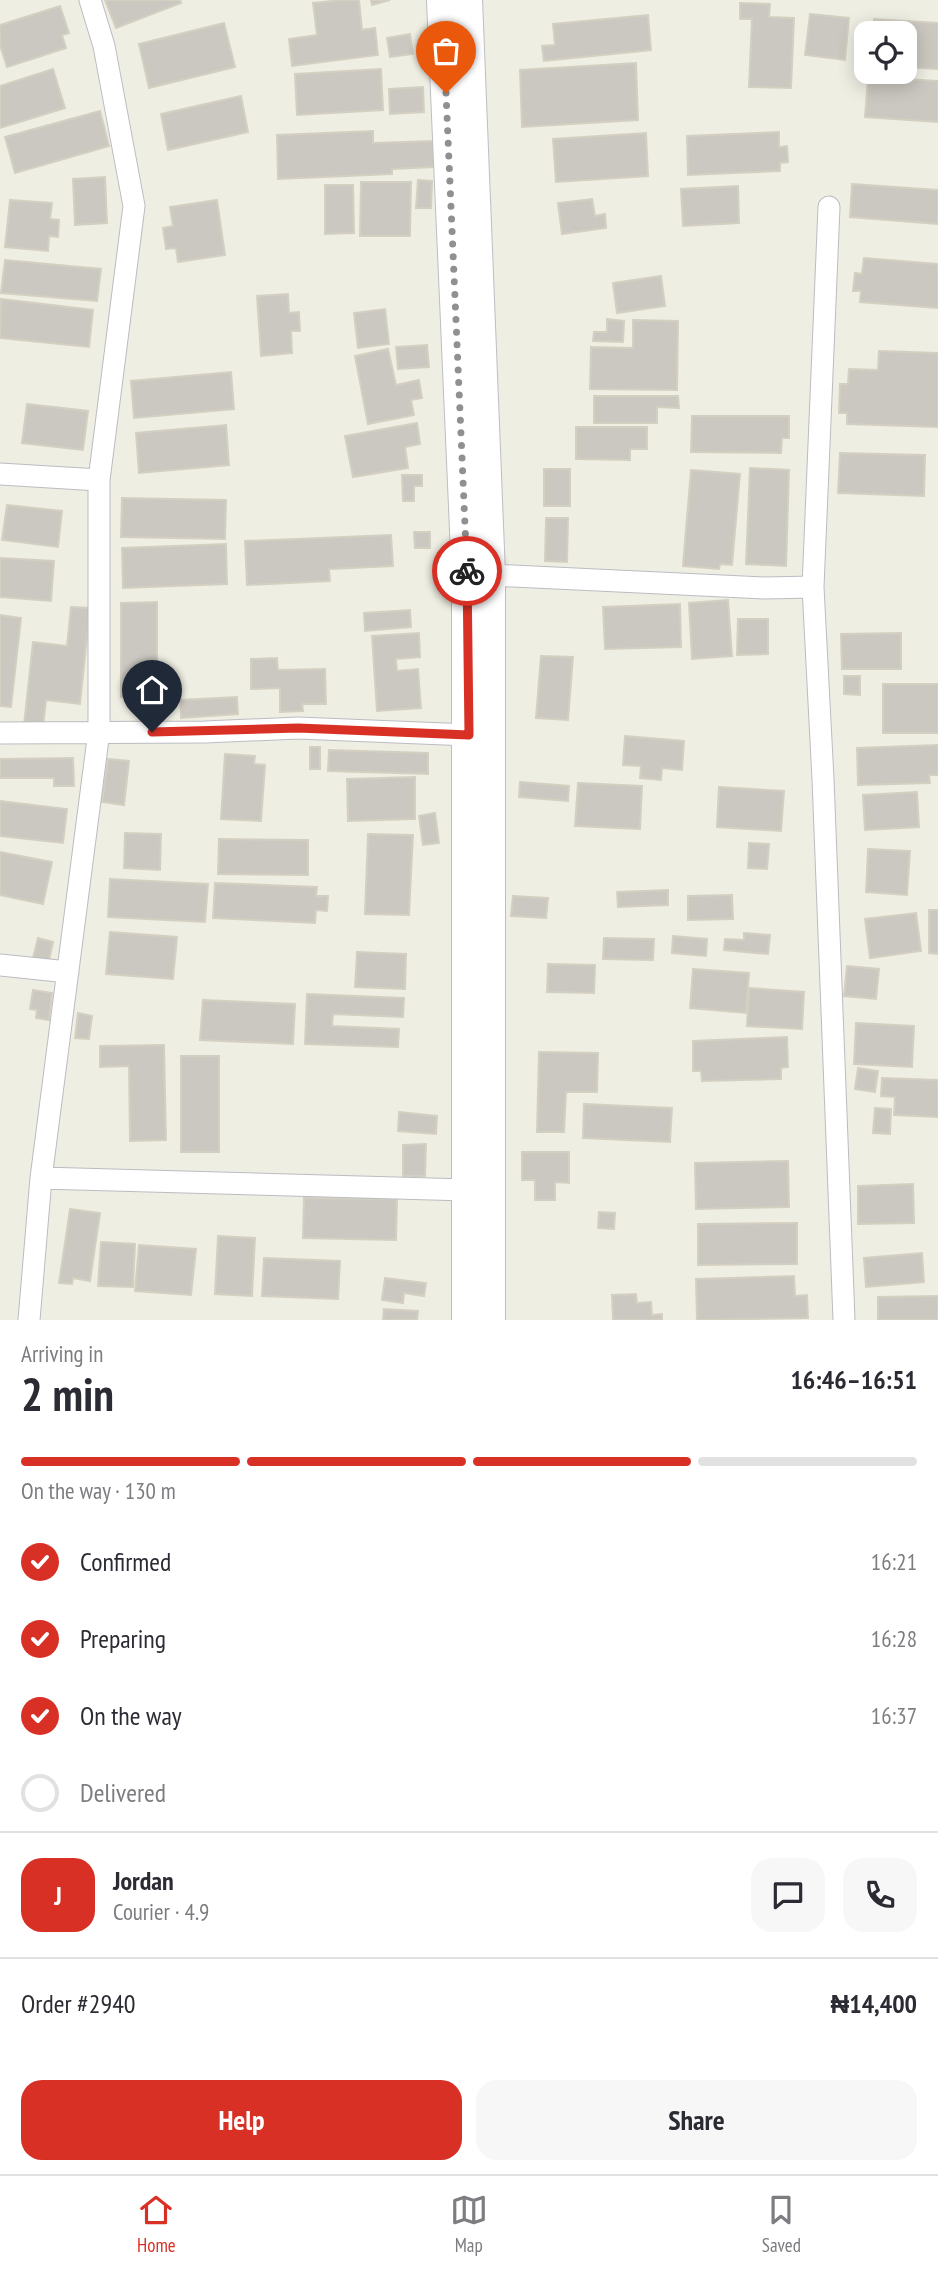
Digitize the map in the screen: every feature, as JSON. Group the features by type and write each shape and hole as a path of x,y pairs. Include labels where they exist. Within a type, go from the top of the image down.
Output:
{"main road":[{"path":"442,0 467,576 467,1320"},
{"path":"467,0 490,575 490,1320"}],"street":[{"path":"29,1320 41,1178 99,731 99,480 134,206 104,46 90,0"},
{"path":"830,207 813,587 824,779 844,1320"},
{"path":"0,474 99,480"},
{"path":"490,575 813,587"},
{"path":"0,733 205,732 298,728 469,735"},
{"path":"0,965 68,972"},
{"path":"41,1178 467,1190"}],"building":[{"path":"105,0 180,0 181,3 116,28"},
{"path":"359,0 362,30 375,28 378,55 292,66 289,39 317,35 313,3"},
{"path":"371,0 390,0 372,5"},
{"path":"740,3 770,4 769,17 794,18 791,88 749,87 752,19 740,19"},
{"path":"60,6 69,33 62,35 66,48 7,67 0,45 0,25"},
{"path":"810,14 849,18 845,60 805,55"},
{"path":"648,15 651,50 544,61 542,46 555,45 553,24"},
{"path":"874,19 906,21 874,21"},
{"path":"917,22 938,23 938,69 917,68"},
{"path":"224,23 235,67 149,88 139,44"},
{"path":"410,34 413,54 390,57 387,38"},
{"path":"636,63 638,120 522,127 520,70"},
{"path":"53,69 65,108 0,128 0,86"},
{"path":"381,69 383,110 297,115 295,74"},
{"path":"917,80 938,81 938,122 865,117 867,84 917,84"},
{"path":"423,87 424,112 390,114 389,89"},
{"path":"241,96 248,132 168,150 161,114"},
{"path":"100,111 109,146 15,173 5,137"},
{"path":"373,131 373,143 433,141 434,167 392,169 392,174 278,179 277,135"},
{"path":"779,132 779,147 787,146 788,162 780,163 780,171 688,175 687,136"},
{"path":"646,133 648,176 556,182 553,139"},
{"path":"105,177 107,223 75,225 73,179"},
{"path":"418,180 432,181 431,208 416,208"},
{"path":"361,182 411,182 410,236 360,236"},
{"path":"852,184 938,190 938,224 850,217"},
{"path":"325,185 353,185 354,233 325,234"},
{"path":"738,186 739,223 683,226 681,189"},
{"path":"592,199 595,216 605,214 606,228 562,234 558,203"},
{"path":"10,200 52,203 50,219 59,220 58,237 49,236 48,251 5,247"},
{"path":"217,200 225,255 178,262 176,248 166,249 163,228 173,226 170,207"},
{"path":"864,258 938,264 938,308 860,302 861,291 853,291 855,273 862,274"},
{"path":"5,260 101,269 97,301 1,293"},
{"path":"661,276 665,306 617,313 613,283"},
{"path":"288,294 289,313 299,312 300,331 291,331 292,353 261,356 257,296"},
{"path":"1,299 93,310 89,347 0,338"},
{"path":"385,309 389,344 358,348 354,313"},
{"path":"607,319 624,321 623,342 593,341 594,332 607,332"},
{"path":"633,320 678,321 677,390 590,389 591,347 633,348"},
{"path":"427,345 429,367 398,369 396,347"},
{"path":"388,349 396,385 419,380 422,398 411,400 414,415 368,424 355,356"},
{"path":"879,351 938,353 938,427 847,424 847,413 839,413 840,384 848,384 849,369 878,370"},
{"path":"231,372 234,409 134,418 131,381"},
{"path":"594,396 678,396 679,408 657,407 657,423 594,423"},
{"path":"27,404 88,411 83,450 22,443"},
{"path":"692,416 789,416 789,438 782,438 781,453 691,452"},
{"path":"417,423 420,444 405,447 408,468 353,477 345,436"},
{"path":"226,425 229,465 139,473 136,433"},
{"path":"576,427 647,427 647,449 630,449 630,460 576,459"},
{"path":"840,453 925,455 924,496 838,493"},
{"path":"750,468 789,470 786,566 746,564"},
{"path":"544,469 570,469 570,506 544,506"},
{"path":"691,470 740,474 732,565 720,564 719,569 683,566"},
{"path":"402,475 422,475 422,486 414,486 414,501 403,501"},
{"path":"122,498 226,500 225,539 121,537"},
{"path":"7,505 62,511 58,547 2,540"},
{"path":"546,518 568,518 567,562 545,561"},
{"path":"414,532 430,532 430,548 415,548"},
{"path":"391,535 393,566 329,569 330,581 247,585 245,541"},
{"path":"226,544 227,584 123,588 122,548"},
{"path":"0,558 54,561 51,601 0,597"},
{"path":"728,600 732,656 692,659 689,603"},
{"path":"157,602 157,697 121,697 121,603"},
{"path":"680,604 681,647 605,649 603,607"},
{"path":"71,607 90,608 80,704 46,700 43,727 24,725 33,642 67,646"},
{"path":"410,610 411,627 365,631 364,613"},
{"path":"0,615 21,618 11,707 0,706"},
{"path":"738,619 768,619 768,654 737,655"},
{"path":"419,633 420,657 396,659 397,671 418,669 421,708 377,711 372,636"},
{"path":"901,633 901,669 842,669 841,634"},
{"path":"541,656 573,657 568,720 536,718"},
{"path":"277,658 278,670 325,669 326,704 302,704 303,711 280,712 280,688 251,689 251,659"},
{"path":"844,676 860,676 860,695 844,694"},
{"path":"883,684 938,684 938,733 883,733"},
{"path":"237,697 238,714 181,718 180,700"},
{"path":"625,736 684,741 682,770 662,768 661,780 640,778 641,766 623,765"},
{"path":"938,745 938,775 929,775 930,783 858,785 857,748"},
{"path":"310,747 320,747 320,769 310,769"},
{"path":"329,750 428,753 428,774 328,771"},
{"path":"225,754 255,756 254,764 265,765 261,821 221,819"},
{"path":"73,758 74,786 54,786 54,778 0,778 0,759"},
{"path":"108,759 129,761 124,805 102,802"},
{"path":"415,777 415,819 348,821 347,779"},
{"path":"520,782 569,786 568,801 519,797"},
{"path":"578,783 642,786 640,829 575,826"},
{"path":"719,787 784,791 781,831 717,827"},
{"path":"917,792 919,827 865,830 863,795"},
{"path":"0,801 67,809 63,843 0,836"},
{"path":"435,813 439,843 423,845 419,816"},
{"path":"125,833 161,834 160,870 124,868"},
{"path":"368,834 413,835 409,915 365,914"},
{"path":"219,839 308,840 308,875 218,874"},
{"path":"749,843 769,844 767,869 748,868"},
{"path":"868,849 910,851 907,895 866,892"},
{"path":"0,852 52,862 43,904 0,895"},
{"path":"110,879 208,884 205,922 108,917"},
{"path":"215,883 317,887 316,896 328,896 327,911 316,910 315,923 213,918"},
{"path":"668,890 668,905 618,907 617,892"},
{"path":"732,895 733,919 688,920 688,896"},
{"path":"513,896 548,898 546,918 511,916"},
{"path":"929,910 938,910 938,954 929,953"},
{"path":"916,913 921,951 870,958 865,919"},
{"path":"110,932 177,937 173,979 106,974"},
{"path":"744,933 770,935 768,954 724,950 725,939 744,940"},
{"path":"673,936 707,939 706,956 672,953"},
{"path":"38,938 53,942 49,961 33,958"},
{"path":"604,938 654,939 653,960 603,959"},
{"path":"357,952 406,954 405,989 355,987"},
{"path":"548,964 595,965 594,993 547,992"},
{"path":"847,966 879,969 876,999 844,996"},
{"path":"693,969 749,973 746,1013 690,1008"},
{"path":"749,988 804,992 802,1029 747,1026"},
{"path":"33,990 52,993 49,1020 36,1018 37,1010 30,1009"},
{"path":"307,994 404,998 403,1017 333,1014 332,1026 399,1029 398,1047 305,1044"},
{"path":"203,1000 295,1004 293,1044 200,1040"},
{"path":"78,1013 92,1016 89,1039 75,1038"},
{"path":"856,1023 914,1026 912,1067 854,1064"},
{"path":"787,1037 788,1067 781,1068 781,1079 702,1081 701,1071 693,1071 693,1041"},
{"path":"164,1045 166,1140 130,1141 129,1066 100,1067 100,1046"},
{"path":"539,1052 598,1053 597,1092 566,1092 564,1132 537,1132"},
{"path":"181,1056 219,1056 219,1152 181,1152"},
{"path":"858,1068 878,1071 875,1092 855,1089"},
{"path":"882,1078 938,1080 938,1117 894,1115 895,1097 881,1096"},
{"path":"584,1104 672,1108 670,1142 583,1138"},
{"path":"875,1108 891,1109 890,1134 873,1133"},
{"path":"399,1112 437,1116 436,1134 398,1131"},
{"path":"426,1144 425,1176 403,1176 403,1145"},
{"path":"522,1152 569,1152 569,1183 555,1182 555,1200 535,1200 535,1180 522,1180"},
{"path":"788,1161 789,1207 696,1209 695,1163"},
{"path":"913,1184 914,1223 858,1224 858,1186"},
{"path":"304,1198 397,1199 396,1240 303,1238"},
{"path":"70,1209 100,1213 90,1281 73,1278 72,1284 59,1283"},
{"path":"599,1212 615,1213 614,1229 598,1228"},
{"path":"797,1223 797,1264 698,1265 698,1224"},
{"path":"218,1236 255,1238 252,1296 215,1294"},
{"path":"101,1242 135,1244 133,1287 98,1286"},
{"path":"139,1245 196,1249 191,1295 135,1291"},
{"path":"922,1253 924,1282 866,1287 864,1258"},
{"path":"264,1258 340,1261 338,1299 262,1296"},
{"path":"794,1276 795,1296 807,1295 808,1318 697,1320 696,1279"},
{"path":"385,1278 426,1283 424,1296 404,1293 403,1303 382,1300"},
{"path":"636,1294 637,1303 651,1302 652,1315 662,1314 662,1320 613,1320 612,1295"},
{"path":"938,1296 938,1320 878,1320 878,1297"},
{"path":"384,1309 418,1311 417,1320 383,1320"}],"way so far":[{"path":"446,93 467,571"}],"route":[{"path":"152,732 298,728 403,730 469,735 467,571"}]}
